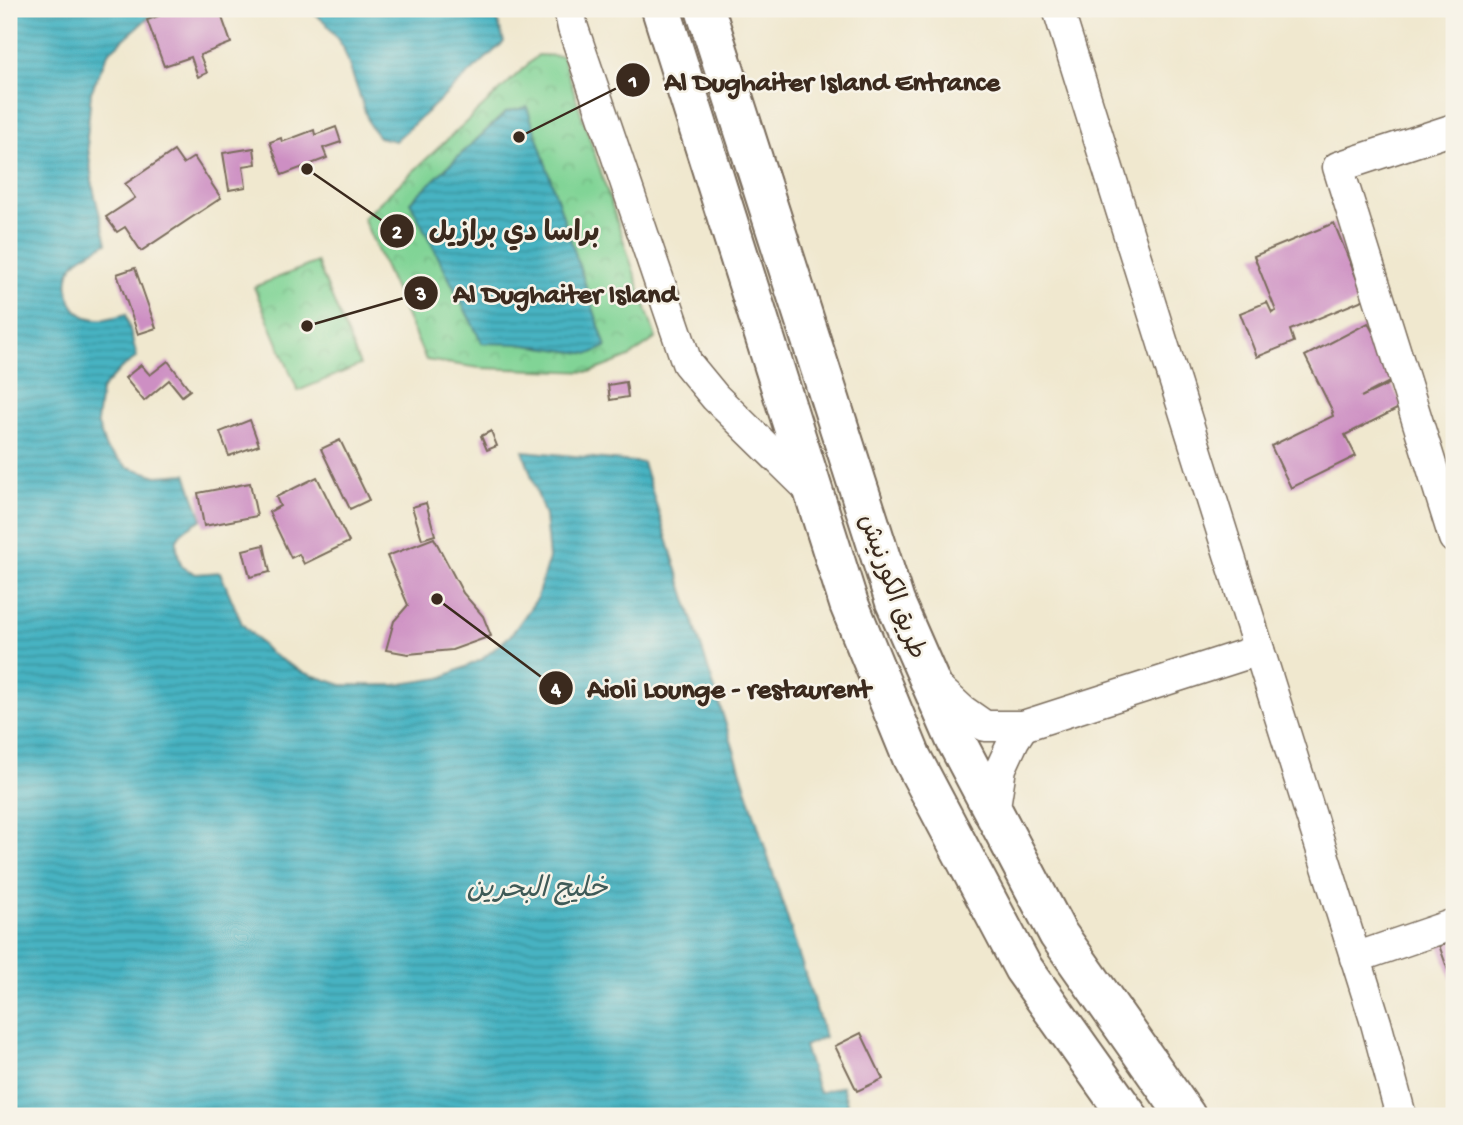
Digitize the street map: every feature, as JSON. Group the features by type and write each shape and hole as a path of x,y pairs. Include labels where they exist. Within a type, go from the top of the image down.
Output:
{"main road":[{"name":"طريق الكورنيش","path":"661,9 849,604 912,758 1023,968 1128,1116"},
{"name":"طريق الكورنيش","path":"705,9 895,602 955,739 1058,934 1186,1116"}],"street":[{"path":"569,9 577,41 687,363 715,397 814,494"},
{"path":"1058,9 1376,1023 1401,1116"},
{"path":"1454,129 1338,167 1454,538"},
{"path":"929,680 962,710 985,726 1023,726 1259,650"},
{"path":"994,813 1001,768 1023,726"},
{"path":"1355,958 1454,924"}],"green space":[{"path":"538,55 562,56 656,338 629,357 591,372 480,368 426,360 363,218"},
{"path":"317,262 360,365 298,391 254,287"}],"water":[{"name":"خليج البحرين","path":"9,9 173,9 148,18 108,53 91,92 87,138 93,188 107,243 74,264 68,278 68,294 75,308 87,317 102,319 126,314 137,357 121,368 101,390 97,422 106,449 128,467 157,476 186,474 202,519 178,537 177,549 182,567 196,574 220,572 242,624 270,653 302,672 342,685 395,685 441,678 481,660 511,635 536,600 549,558 545,516 523,451 643,463 825,1037 804,1046 819,1093 842,1086 851,1116 9,1116"},
{"path":"309,9 494,9 504,42 395,141 379,137 370,126 343,47 326,23"},
{"path":"527,107 606,347 590,354 518,344 482,343 410,202 506,112"}],"building":[{"path":"177,9 219,9 231,43 200,55 207,73 198,77 191,57 164,66 147,20"},
{"path":"336,127 341,142 323,148 327,158 282,175 270,142 281,138 282,142 314,130 315,135"},
{"path":"254,148 256,164 243,166 246,187 229,190 223,153"},
{"path":"174,151 183,164 194,157 221,198 141,251 125,227 117,232 106,217 135,198 125,184"},
{"path":"1334,223 1365,299 1290,330 1294,342 1257,357 1240,313 1267,302 1272,313 1276,311 1254,256"},
{"path":"135,268 156,328 138,334 117,274"},
{"path":"1368,323 1397,378 1361,397 1391,383 1403,406 1345,435 1356,456 1291,488 1271,446 1333,416 1305,356"},
{"path":"168,361 190,390 182,396 169,380 144,401 125,378 141,365 150,375"},
{"path":"626,382 628,397 610,400 608,385"},
{"path":"250,420 259,445 229,456 220,432"},
{"path":"491,431 497,446 487,450 481,436"},
{"path":"340,440 369,500 350,509 321,449"},
{"path":"317,477 349,542 304,564 299,554 291,558 269,512 280,506 276,497"},
{"path":"250,483 257,516 204,526 198,493"},
{"path":"426,503 435,535 422,539 412,507"},
{"path":"434,538 463,593 483,616 491,636 452,650 408,654 386,650 394,621 408,605 387,556"},
{"path":"264,545 270,572 250,577 243,550"},
{"path":"1454,940 1454,977 1451,979 1439,945"},
{"path":"861,1033 883,1079 857,1091 835,1046"}],"place":[{"name":"Al Dughaiter Island Entrance","path":"519,137"},
{"name":"براسا دي برازيل","path":"307,169"},
{"name":"Al Dughaiter Island","path":"307,326"},
{"name":"Aioli Lounge - restaurent","path":"437,599"}]}
